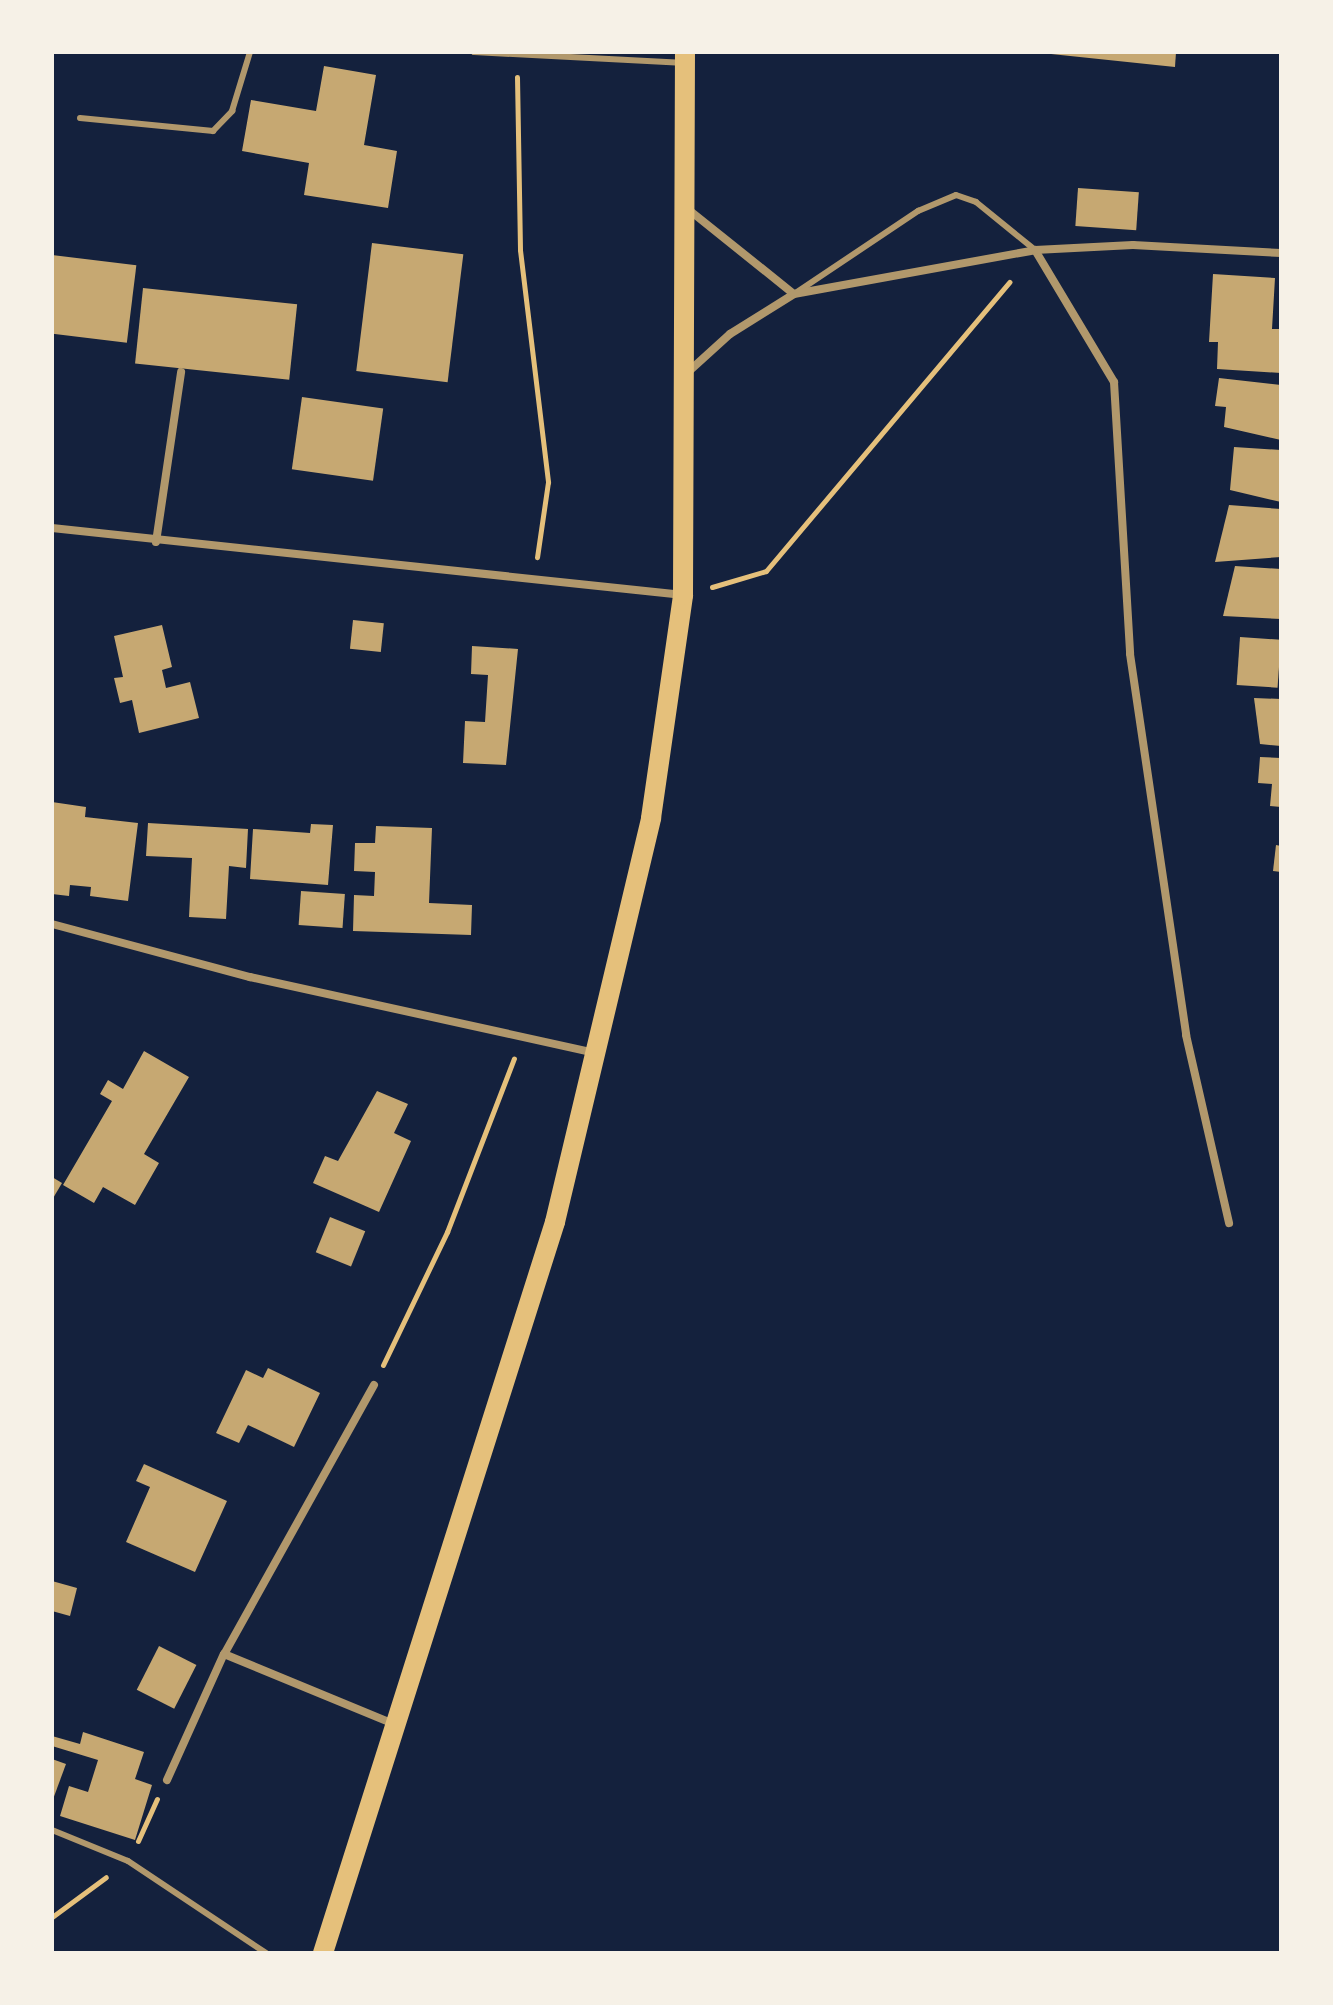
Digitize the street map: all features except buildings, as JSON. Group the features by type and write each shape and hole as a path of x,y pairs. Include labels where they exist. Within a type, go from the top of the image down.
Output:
{"main road":[{"path":"323,1953 555,1222 651,818 683,595 686,373 682,204 684,58"}],"street":[{"path":"682,204 794,294"},
{"path":"686,373 730,334 794,294 1035,250 1133,245 1281,253"},
{"path":"1035,250 1114,382 1130,654 1186,1035 1229,1223"},
{"path":"156,542 181,372"},
{"path":"52,528 156,542 683,595"},
{"path":"52,924 250,977 596,1053"},
{"path":"167,1780 224,1654 374,1385"},
{"path":"224,1654 395,1724"}],"lane":[{"path":"80,118 213,131 232,111 250,52"},
{"path":"474,52 684,58"},
{"path":"794,294 918,211 956,195 976,202 1035,250"},
{"path":"52,1830 128,1861 266,1953"}],"path":[{"path":"517,54 520,250 548,482 534,580"},
{"path":"683,595 766,571 1035,250"},
{"path":"374,1385 447,1232 523,1035"},
{"path":"52,1917 128,1861 167,1780"}]}
